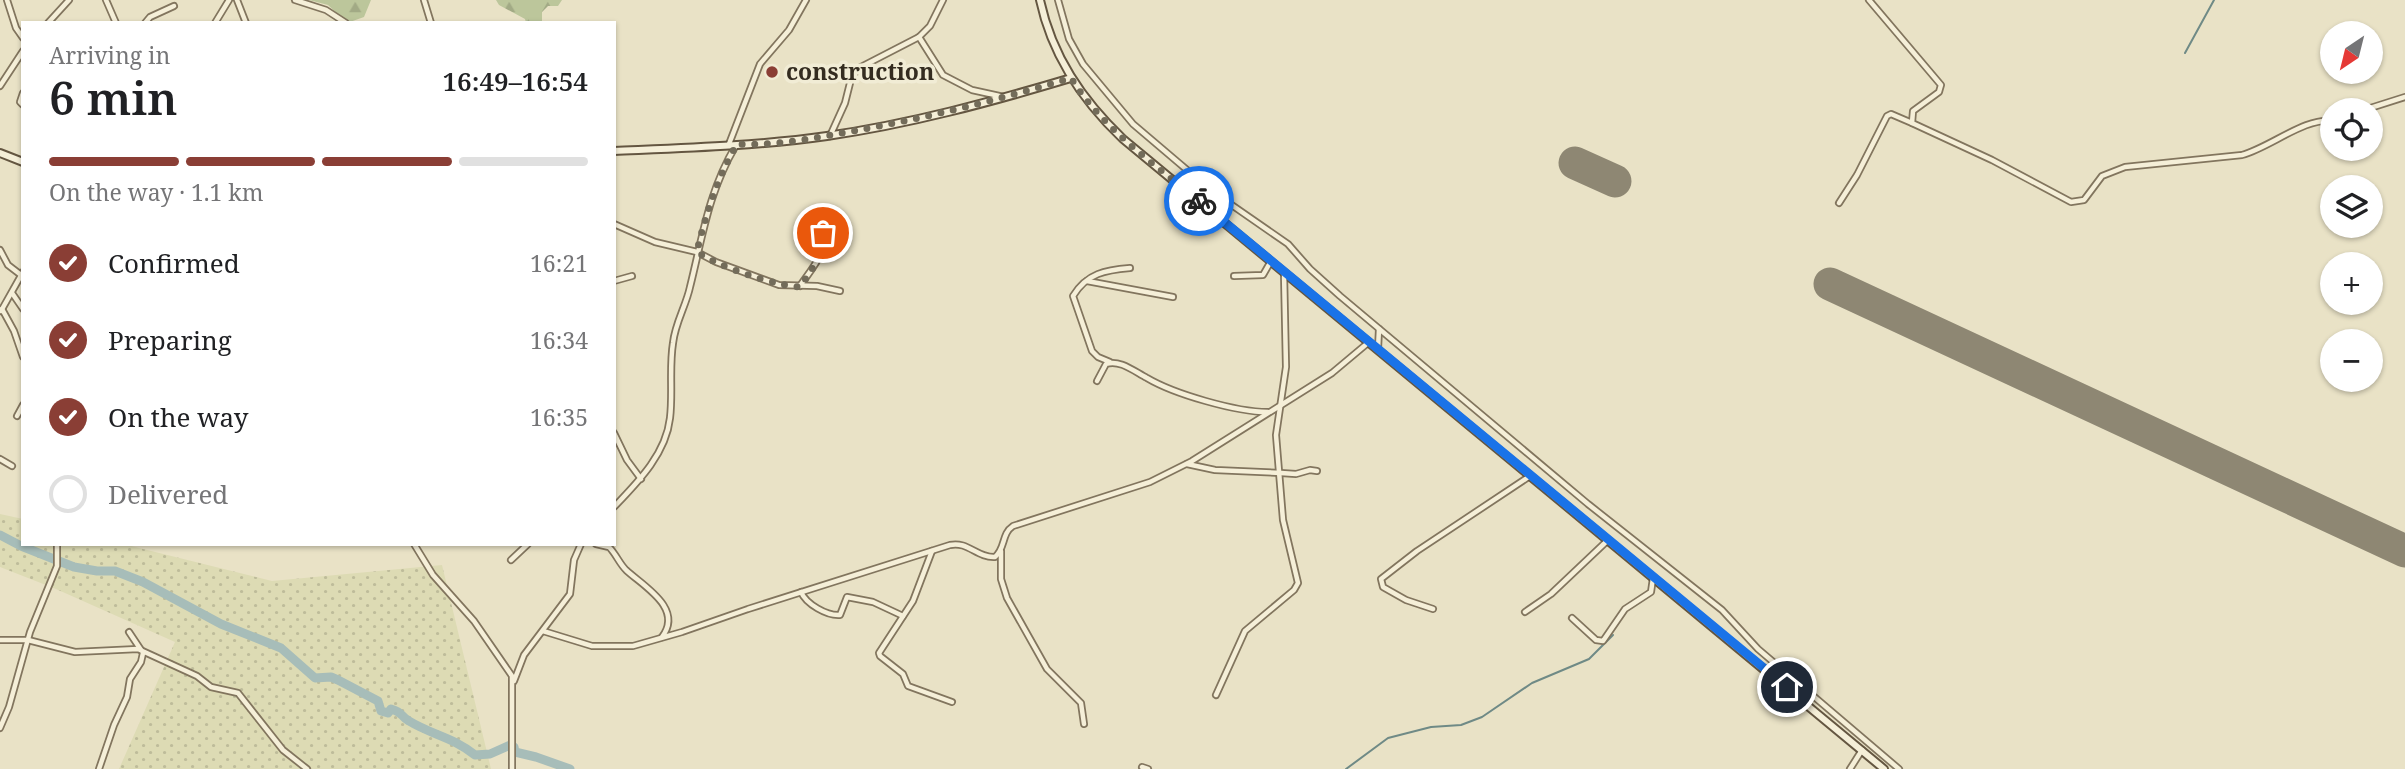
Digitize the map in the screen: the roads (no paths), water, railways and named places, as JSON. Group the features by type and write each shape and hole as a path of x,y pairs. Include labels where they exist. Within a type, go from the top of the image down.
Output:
{"main road":[{"path":"1040,0 1054,44 1071,78 1088,103 1123,139 1884,769"},
{"path":"616,150 762,144 831,136 946,113 1071,78"},
{"path":"0,153 21,161"}],"street":[{"path":"7,0 21,35"},
{"path":"50,21 69,0"},
{"path":"106,0 115,21"},
{"path":"216,21 229,0"},
{"path":"237,0 245,21"},
{"path":"295,0 326,10 343,21"},
{"path":"425,0 430,21"},
{"path":"729,144 761,64 789,30 806,0"},
{"path":"831,136 845,103 850,79 857,69 919,37 930,26 943,0"},
{"path":"1058,0 1069,39 1083,64 1133,124 1213,192 1288,244 1310,269 1588,504 1721,610 1758,649 1899,769"},
{"path":"1869,0 1941,85 1939,92 1913,111 1912,123"},
{"path":"147,21 174,6"},
{"path":"919,37 943,75 972,90 1008,97"},
{"path":"0,86 3,77 21,54"},
{"path":"2383,104 2405,97"},
{"path":"1839,203 1857,175 1887,116 1891,114 2076,202 2088,197 2102,176 2125,167 2242,155 2260,150 2314,121 2320,121"},
{"path":"616,505 641,479 661,447 669,425 673,343 690,288 708,207 737,144"},
{"path":"800,287 813,270 823,249 824,221"},
{"path":"616,225 655,242 697,251 709,260 771,282 840,291"},
{"path":"0,250 8,265 21,272"},
{"path":"1234,276 1263,275 1272,260"},
{"path":"1130,268 1098,272 1073,296 1093,351 1098,357 1123,365 1179,393 1269,412"},
{"path":"1216,695 1245,631 1297,586 1283,520 1276,436 1286,367 1284,271"},
{"path":"21,275 1,310 14,331 21,351"},
{"path":"616,280 632,276"},
{"path":"1086,281 1173,297"},
{"path":"12,293 21,306"},
{"path":"1378,349 1379,328"},
{"path":"1084,724 1082,703 1047,669 1007,598 1001,579 1001,551 1005,533 1013,526 1150,482 1187,464 1332,373 1369,341"},
{"path":"1097,382 1107,364 1111,362"},
{"path":"17,416 21,409"},
{"path":"616,437 627,460 641,479"},
{"path":"0,459 12,467"},
{"path":"1187,464 1215,470 1296,474 1317,471"},
{"path":"1433,609 1395,595 1383,587 1381,579 1417,551 1531,475"},
{"path":"1525,612 1551,594 1609,539"},
{"path":"543,631 572,642 607,648 634,646 933,550 960,544 989,557 995,557 1001,551"},
{"path":"0,728 9,707 28,640 57,566 57,546"},
{"path":"415,546 433,575 468,614 503,661 513,681"},
{"path":"511,560 526,546"},
{"path":"512,769 513,681 524,655 570,594 573,565 580,546"},
{"path":"605,546 609,547 626,569 658,596 668,620 668,627 661,639"},
{"path":"933,550 909,609 879,650 880,656 903,674 908,686 952,702"},
{"path":"1572,618 1596,640 1603,641 1625,610 1651,592 1654,576"},
{"path":"801,592 814,606 836,616 840,615 847,597 873,602 903,615"},
{"path":"99,769 114,725 127,698 130,679 143,658 129,632"},
{"path":"0,640 28,640 75,652 129,648 142,652 197,676 211,687 238,693 283,750 307,769"},
{"path":"1850,769 1862,750"}],"waterway":[{"path":"2185,53 2214,0"},
{"path":"0,535 74,567 115,571 143,582 221,624 281,648 315,678 331,677 338,680 378,701 381,711 388,713 391,709 395,710 409,721 459,744 475,755 490,754 510,745"},
{"path":"1346,769 1388,738 1431,727 1461,725 1482,717 1532,683 1589,659 1613,635"},
{"path":"514,747 515,752 570,769"}],"place":[{"name":"construction","path":"772,72"}]}
